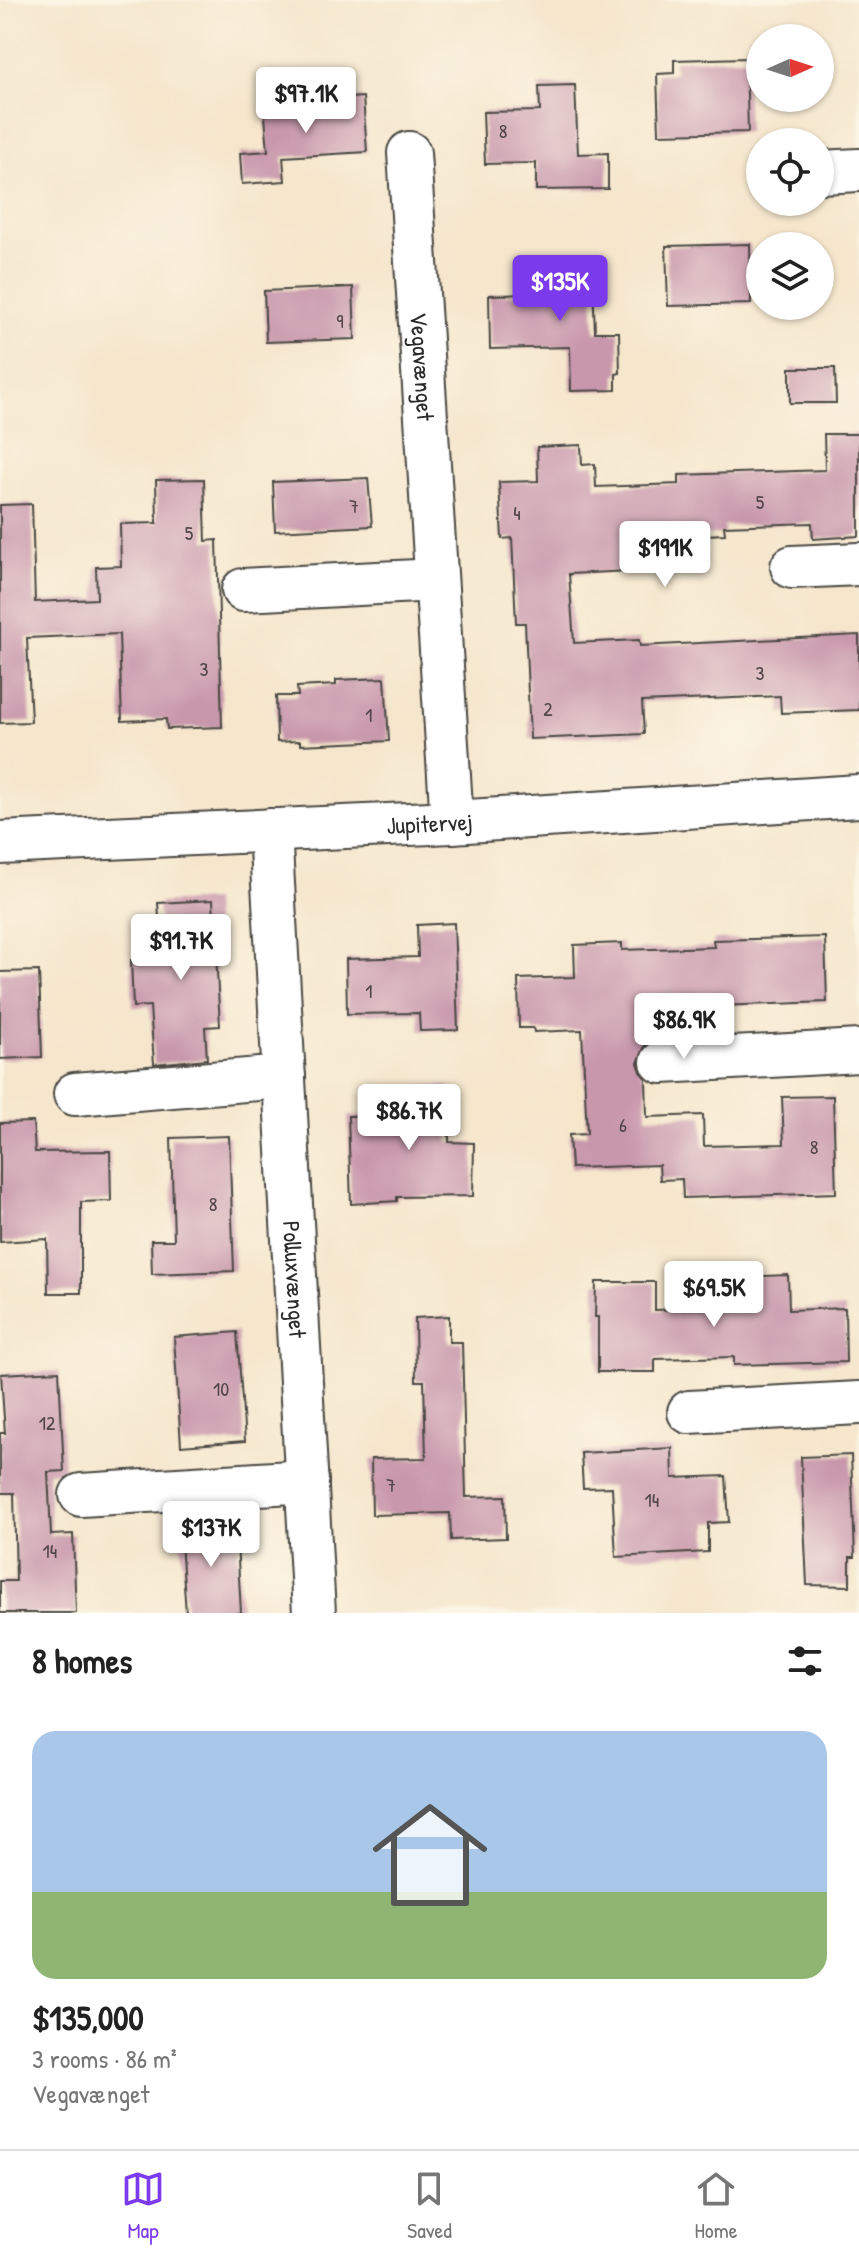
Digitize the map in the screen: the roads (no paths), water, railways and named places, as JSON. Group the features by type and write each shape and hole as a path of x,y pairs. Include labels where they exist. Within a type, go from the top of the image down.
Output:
{"street":[{"name":"Vegavænget","path":"409,153 452,822"},
{"path":"834,171 859,170"},
{"path":"792,567 859,564"},
{"path":"243,590 436,580"},
{"name":"Jupitervej","path":"0,843 452,822 859,796"},
{"name":"Polluxvænget","path":"270,830 314,1613"},
{"path":"662,1062 859,1051"},
{"path":"75,1094 284,1077"},
{"path":"689,1412 859,1403"},
{"path":"81,1495 307,1481"}]}
